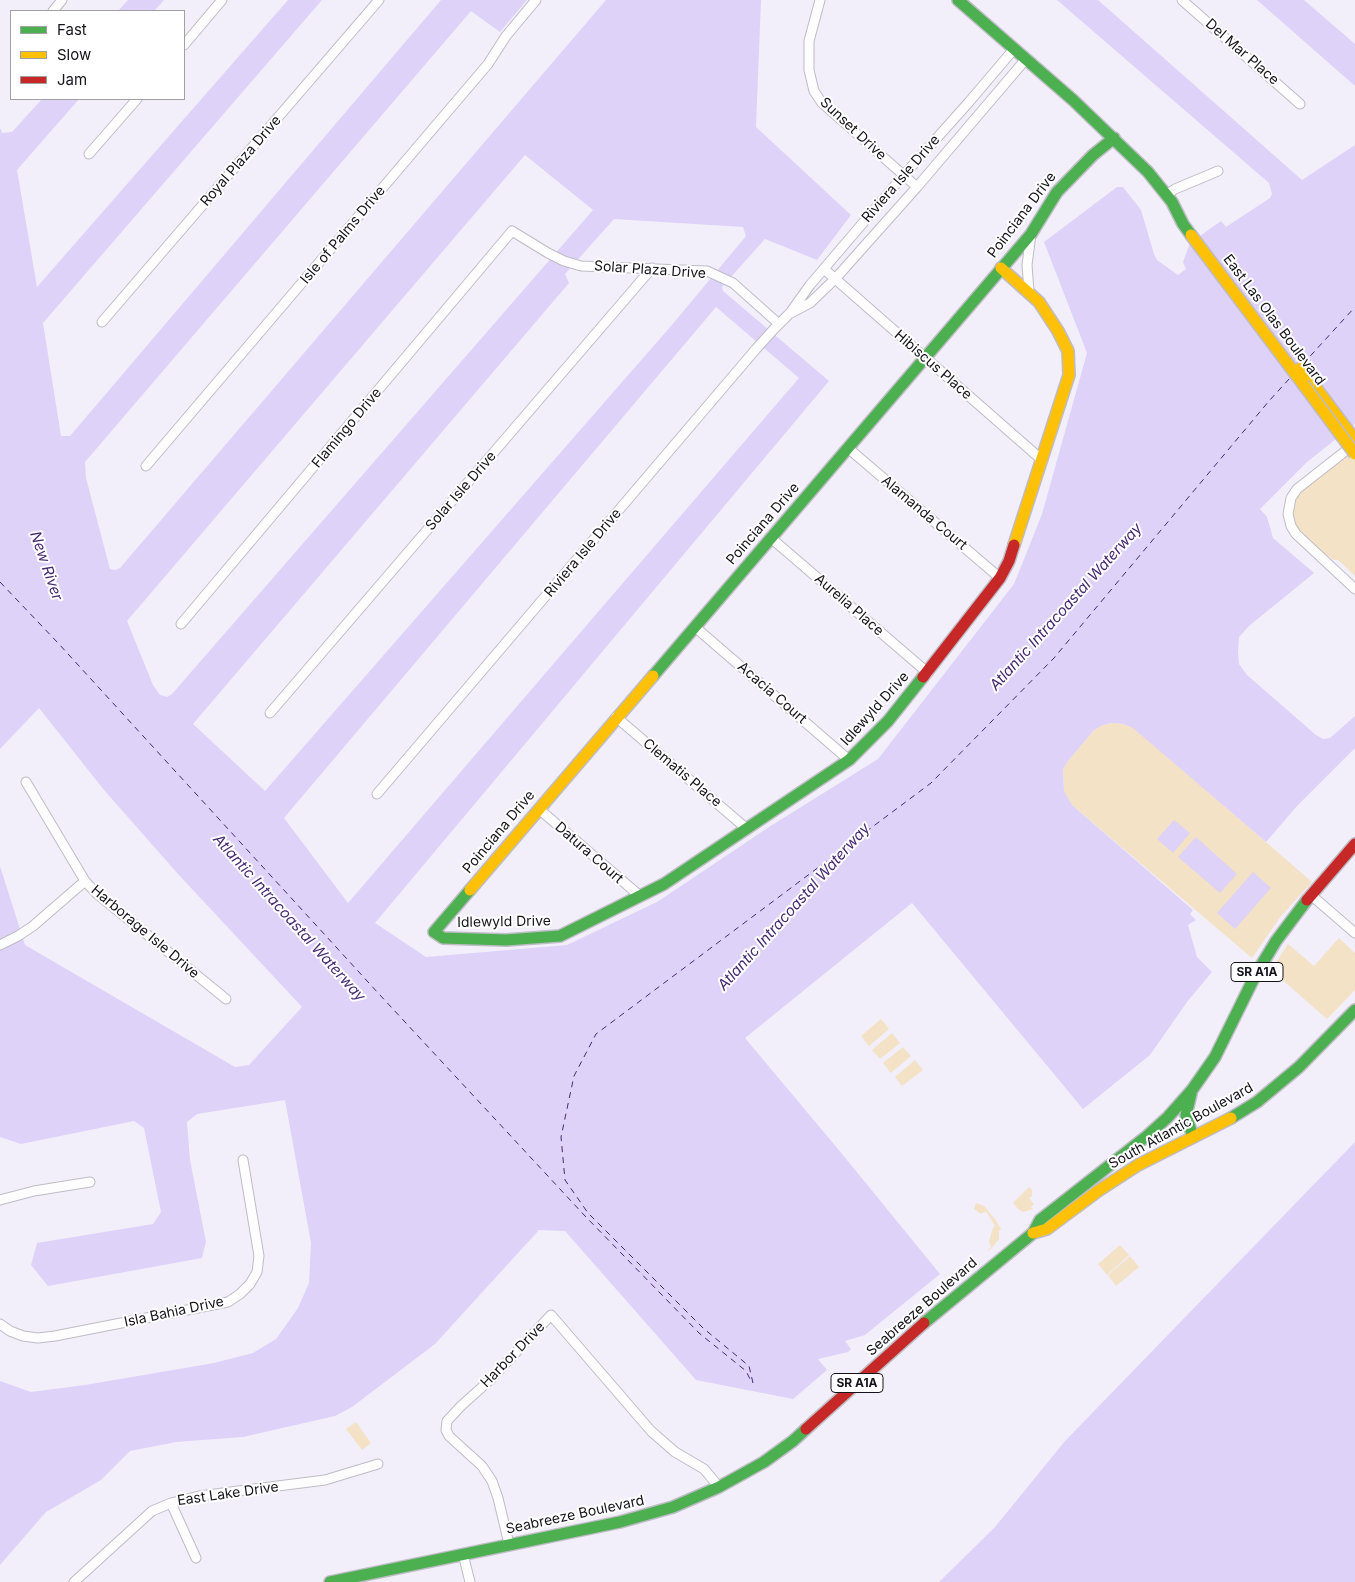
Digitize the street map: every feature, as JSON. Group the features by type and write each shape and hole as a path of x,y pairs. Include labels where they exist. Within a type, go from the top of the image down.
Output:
{"main road":[{"name":"East Las Olas Boulevard","path":"958,0 1114,138 1148,172 1186,221 1355,454"},
{"name":"Poinciana Drive","path":"434,932 1031,234 1057,192 1093,154 1114,138"},
{"name":"East Las Olas Boulevard","path":"1186,221 1355,441"},
{"name":"Idlewyld Drive","path":"434,932 443,938 506,940 560,936 664,884 849,760 888,721 928,673 1000,578 1009,562 1069,375 1068,352 1058,331 1039,302 1029,291 1001,268"},
{"name":"Seabreeze Boulevard","path":"330,1582 612,1524 650,1514 673,1507 719,1487 764,1462 793,1441 908,1336 1033,1233 1040,1220 1147,1136 1190,1096 1215,1057 1250,986 1270,951 1311,895 1355,844"},
{"name":"South Atlantic Boulevard","path":"1033,1233 1047,1229 1098,1191 1138,1165 1216,1126 1257,1102 1299,1067 1355,1010"},
{"path":"1190,1096 1192,1115 1197,1121 1205,1125 1216,1126"},
{"path":"1190,1096 1187,1120 1193,1137"}],"street":[{"path":"53,10 62,0"},
{"path":"185,44 222,0"},
{"name":"Royal Plaza Drive","path":"102,322 379,0"},
{"name":"Isle of Palms Drive","path":"146,466 482,72 506,36 536,0"},
{"name":"Sunset Drive","path":"820,0 809,40 809,70 814,91 822,104 917,187"},
{"name":"Del Mar Place","path":"1182,0 1300,104"},
{"name":"Riviera Isle Drive","path":"377,794 756,349 790,313 810,284 1014,49"},
{"name":"Riviera Isle Drive","path":"790,313 810,303 835,279 917,187 1026,59"},
{"path":"89,154 137,100"},
{"path":"1169,198 1174,189 1218,171"},
{"name":"Solar Plaza Drive","path":"512,231 548,253 564,261 582,266 707,271 733,284 776,326"},
{"name":"Flamingo Drive","path":"181,624 512,231"},
{"path":"1029,291 1027,265 1031,234"},
{"name":"Solar Isle Drive","path":"270,713 652,268"},
{"name":"Hibiscus Place","path":"824,269 1042,460"},
{"path":"1355,441 1297,489 1291,498 1288,514 1291,526 1296,534 1355,589"},
{"name":"Alamanda Court","path":"848,448 1000,578"},
{"name":"Aurelia Place","path":"771,538 928,673"},
{"name":"Acacia Court","path":"695,627 849,760"},
{"name":"Clematis Place","path":"616,718 747,829"},
{"name":"Harborage Isle Drive","path":"26,782 85,881 96,893 226,1000"},
{"name":"Datura Court","path":"539,809 640,896"},
{"path":"0,945 33,926 85,881"},
{"path":"1311,895 1355,933"},
{"name":"Isla Bahia Drive","path":"0,1324 10,1331 38,1338 228,1302 240,1294 250,1284 257,1272 259,1256 243,1160"},
{"path":"0,1200 34,1190 90,1182"},
{"name":"Harbor Drive","path":"509,1544 492,1481 482,1466 449,1436 446,1430 447,1421 491,1379 551,1315 651,1431 675,1452 704,1469 719,1487"},
{"name":"East Lake Drive","path":"74,1582 152,1511 171,1503 198,1496 325,1480 378,1464"},
{"path":"171,1503 196,1558"},
{"path":"463,1554 470,1582"}],"shaded area":[{"path":"1355,447 1355,576 1338,560 1333,560 1329,556 1327,558 1303,537 1294,526 1292,513 1294,501 1303,490"},
{"path":"1112,723 1133,727 1312,882 1281,916 1252,958 1072,805 1064,791 1063,769 1094,730"},
{"path":"1339,938 1355,953 1355,990 1327,1019 1271,970 1288,944 1314,966"},
{"path":"881,1019 889,1029 869,1046 861,1036"},
{"path":"892,1033 900,1043 880,1059 872,1050"},
{"path":"903,1047 911,1056 891,1073 883,1063"},
{"path":"915,1060 923,1070 902,1086 895,1077"},
{"path":"1029,1187 1032,1190 1032,1196 1029,1198 1034,1204 1031,1207 1033,1209 1023,1212 1013,1203"},
{"path":"976,1203 984,1206 1001,1229 999,1231 999,1239 992,1248 986,1252 991,1247 989,1241 995,1226 986,1211 981,1214 974,1209"},
{"path":"1120,1245 1129,1255 1107,1275 1098,1264"},
{"path":"1130,1256 1139,1267 1116,1286 1108,1275"},
{"path":"356,1422 371,1443 362,1450 346,1429"}],"water":[{"path":"128,0 164,0 155,10 119,10"},
{"path":"288,0 322,0 43,323 61,436 70,436 441,0 527,0 500,32 471,11 85,462 86,478 110,569 115,570 120,568 606,0 761,0 756,127 851,215 817,260 765,239 722,287 723,291 829,381 375,923 426,957 567,945 657,902 769,827 878,759 1014,584 1042,514 1087,353 1044,242 1117,187 1123,187 1141,210 1157,260 1178,275 1186,269 1183,262 1190,243 1221,221 1226,227 1270,198 1272,194 1269,183 1057,0 1098,0 1302,180 1355,145 1355,424 1307,462 1260,509 1267,517 1273,538 1314,573 1249,626 1239,637 1238,652 1239,664 1247,675 1323,739 1330,738 1355,716 1355,748 1297,806 1266,842 1133,728 1124,724 1112,723 1094,730 1068,761 1063,769 1064,791 1072,805 1193,910 1190,914 1196,920 1188,925 1197,957 1212,972 1187,1002 1150,1055 1083,1109 912,903 745,1038 940,1274 865,1335 845,1341 851,1349 848,1352 818,1359 827,1370 793,1399 696,1380 565,1231 539,1230 435,1344 352,1407 335,1416 243,1437 176,1442 130,1451 101,1480 46,1512 0,1565 0,1381 31,1392 85,1385 214,1363 253,1353 276,1339 298,1308 309,1283 311,1243 285,1100 197,1114 187,1122 190,1160 206,1242 202,1258 48,1286 31,1265 37,1243 153,1224 161,1212 144,1128 134,1121 21,1144 0,1137 0,866 25,945 235,1067 249,1065 302,1007 178,874 104,790 39,708 0,749 0,128 2,133 12,132 41,100 78,100 17,170 37,287","holes":["525,155 593,210 172,694 167,697 160,695 153,685 127,621","614,219 743,227 746,236 671,326 265,791 193,724 569,283 565,274","716,307 799,378 348,903 284,818"]},
{"path":"1257,0 1304,0 1355,44 1355,86"},
{"path":"1174,820 1190,833 1173,853 1157,839"},
{"path":"1196,837 1237,874 1220,893 1178,857"},
{"path":"1253,872 1271,888 1235,929 1217,913"},
{"path":"1355,1142 1355,1582 939,1582 995,1527 1065,1441"}],"ferry route":[{"path":"1303,364 1355,307"},
{"path":"753,1383 749,1366 703,1328 588,1213 565,1180 561,1137 574,1076 596,1034 931,783 1054,658 1290,378"},
{"path":"0,582 585,1216 699,1333 746,1371 752,1383"}],"traffic: fast":[{"path":"958,0 1073,100 1148,172 1172,202 1191,235"},
{"path":"653,676 1031,234 1057,192 1093,155 1114,138"},
{"path":"470,890 434,932 443,938 506,940 560,936 664,884 849,760 888,721 923,677"},
{"path":"924,1323 1033,1233 1040,1220 1147,1136 1168,1117 1192,1090 1215,1057 1256,974 1276,941 1307,900"},
{"path":"1231,1118 1257,1102 1299,1067 1355,1010"},
{"path":"1191,1094 1186,1115 1193,1137"},
{"path":"330,1582 620,1522 673,1507 719,1487 764,1462 806,1429"}],"traffic: slow":[{"path":"1191,235 1303,384"},
{"path":"1001,268 1039,302 1058,331 1068,351 1069,375 1014,545"},
{"path":"1301,368 1355,440"},
{"path":"1303,384 1355,454"},
{"path":"470,890 653,676"},
{"path":"1033,1233 1047,1229 1098,1191 1138,1165 1231,1118"}],"traffic: jam":[{"path":"923,677 1000,578 1009,561 1014,545"},
{"path":"1307,900 1355,844"},
{"path":"806,1429 924,1323"}],"water label":[{"name":"New River","path":"46,566"},
{"name":"Atlantic Intracoastal Waterway","path":"1066,607"},
{"name":"Atlantic Intracoastal Waterway","path":"794,907"},
{"name":"Atlantic Intracoastal Waterway","path":"289,918"}]}
